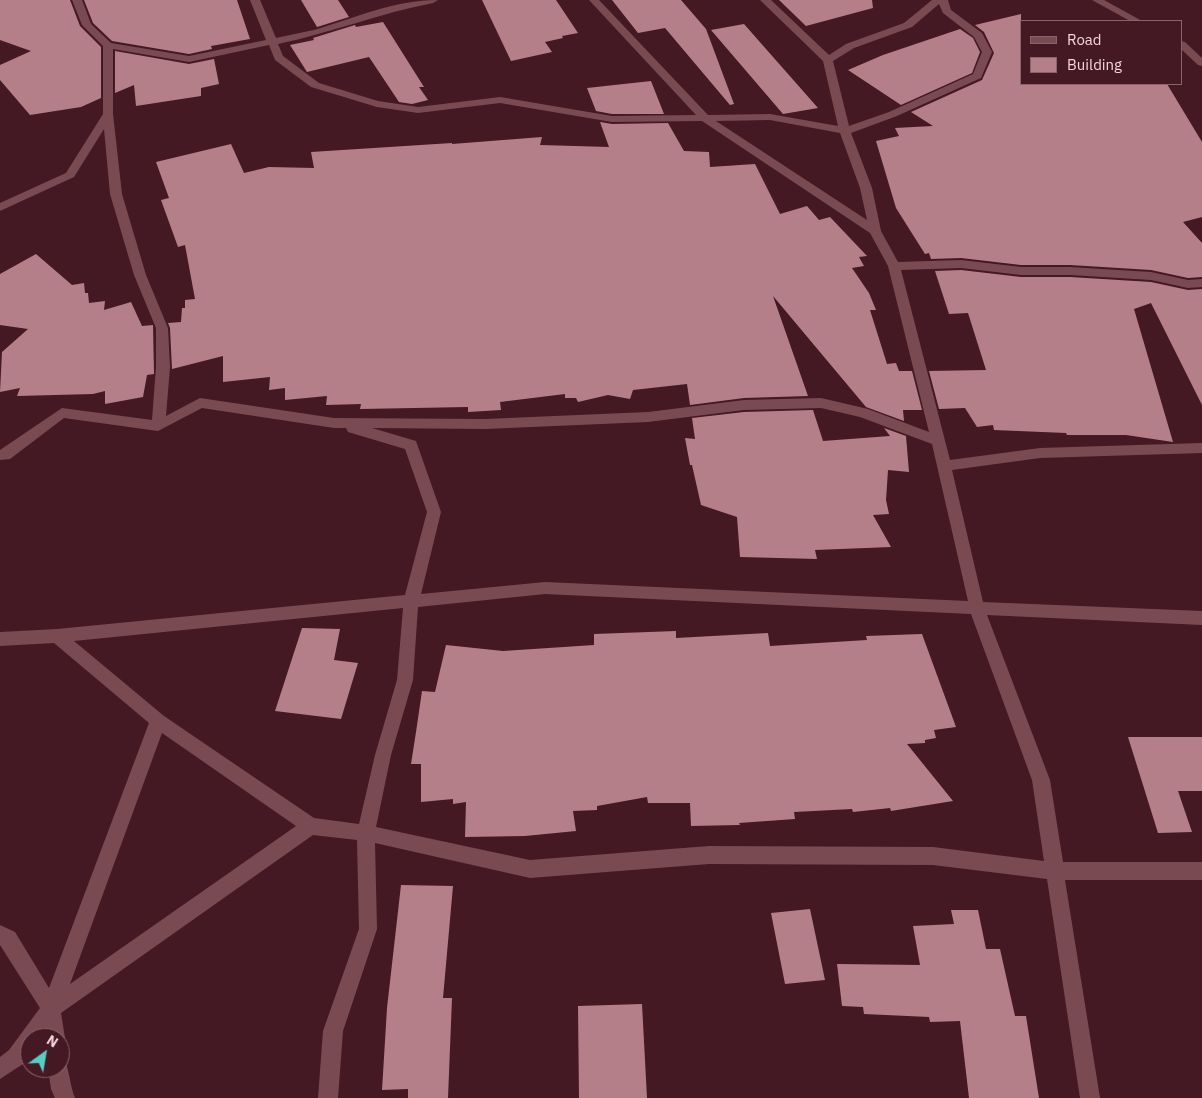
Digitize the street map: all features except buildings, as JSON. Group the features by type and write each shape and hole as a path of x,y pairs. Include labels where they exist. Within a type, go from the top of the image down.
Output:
{"street":[{"path":"78,0 87,25 108,45 189,59 314,33 395,7 428,0"},
{"path":"255,0 279,58 315,85 377,104 418,110 500,100 612,119 770,118 845,131 893,114 977,76 987,52 978,35 946,11 943,0"},
{"path":"594,0 706,119 875,231"},
{"path":"765,0 828,60 845,131 866,188 875,231 894,266 977,608 1041,780 1090,1098"},
{"path":"828,60 850,46 908,25 938,0"},
{"path":"1097,0 1135,20"},
{"path":"108,45 108,114 116,194 140,275 162,328 163,367 158,426"},
{"path":"1182,45 1198,53 1202,63"},
{"path":"0,207 70,174 108,114"},
{"path":"894,266 961,264 1021,271 1070,271 1150,276 1188,284 1202,283"},
{"path":"0,455 5,455 62,413 158,426 200,403 334,423 485,424 648,417 744,405 821,403 863,414 938,441"},
{"path":"328,1098 333,1032 368,929 366,833 383,755 405,680 411,601 434,512 411,446 334,423"},
{"path":"944,466 1040,453 1202,448"},
{"path":"0,639 56,636 546,588 1202,618"},
{"path":"56,636 158,721 311,826 366,833 530,869 709,855 933,856 1055,871 1202,871"},
{"path":"0,1069 16,1056 51,1009 158,721"},
{"path":"51,1009 311,826"},
{"path":"0,934 8,939 51,1009 53,1028"},
{"path":"59,1078 65,1098"}]}
